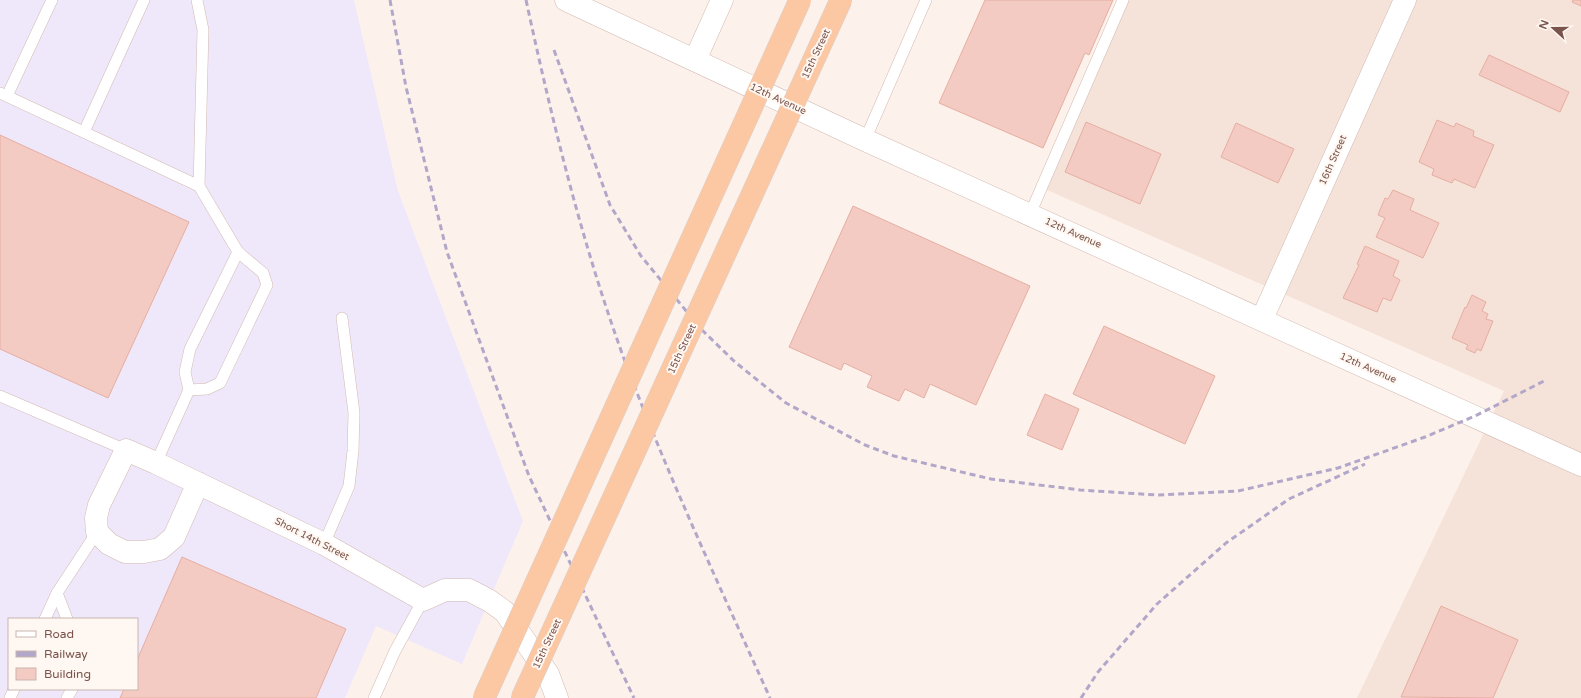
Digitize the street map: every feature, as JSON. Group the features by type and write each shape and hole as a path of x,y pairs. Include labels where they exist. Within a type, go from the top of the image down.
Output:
{"main road":[{"path":"484,698 800,0"},
{"name":"15th Street","path":"522,698 841,0"}],"street":[{"name":"12th Avenue","path":"566,0 865,140 1581,465"},
{"path":"695,60 722,0"},
{"name":"16th Street","path":"1262,319 1405,0"},
{"path":"126,450 156,463 198,483 174,537 160,549 144,552 125,552 109,544 96,532 96,518 99,505 126,450"},
{"name":"Short 14th Street","path":"198,483 324,544 423,600"},
{"path":"423,600 444,590 469,590 490,601 504,612 548,674 557,698"}],"lane":[{"path":"52,0 3,95 199,186"},
{"path":"84,132 144,0"},
{"path":"189,390 207,389 220,382 266,285 263,273 238,252 199,186 203,30 197,0"},
{"path":"865,140 926,0"},
{"path":"1030,214 1123,0"},
{"path":"156,463 189,390 185,372 190,349 238,252"},
{"path":"324,544 349,486 353,451 354,413 342,318"},
{"path":"0,396 126,450"},
{"path":"46,618 58,593 96,532"},
{"path":"58,593 67,618"},
{"path":"374,698 395,651 423,600"}],"shaded area":[{"path":"0,0 354,0 398,191 523,521 462,664 376,626 345,698 0,698"},
{"path":"1122,0 1581,0 1581,698 1357,698 1504,391 1038,186"}],"building":[{"path":"985,0 1113,0 1089,55 1085,53 1043,148 939,103"},
{"path":"1573,0 1581,0 1581,6 1572,2"},
{"path":"1489,55 1569,92 1560,112 1479,75"},
{"path":"1437,120 1454,127 1456,123 1474,131 1473,136 1494,145 1475,188 1454,179 1452,183 1432,175 1434,169 1419,162"},
{"path":"1086,122 1161,154 1140,204 1065,172"},
{"path":"1236,123 1294,149 1278,183 1221,157"},
{"path":"0,135 189,222 108,398 0,349"},
{"path":"1393,190 1414,199 1410,210 1439,223 1423,258 1376,237 1385,218 1378,215 1385,198 1388,199"},
{"path":"853,206 1030,286 976,405 930,384 924,398 905,389 899,401 867,387 872,376 844,363 841,370 789,347"},
{"path":"1365,246 1399,261 1393,276 1400,280 1391,301 1383,298 1377,312 1343,298 1359,265 1357,264"},
{"path":"1472,295 1486,302 1482,311 1488,314 1486,319 1493,321 1481,351 1477,349 1475,353 1466,349 1468,345 1452,338 1465,307 1466,308"},
{"path":"1104,326 1215,376 1185,444 1073,394"},
{"path":"1045,394 1079,409 1062,450 1027,435"},
{"path":"182,557 346,629 316,698 120,698 124,690 138,690 138,658"},
{"path":"1441,606 1518,640 1493,698 1401,697"}],"railway":[{"path":"390,0 406,87 447,252 529,476 634,698"},
{"path":"526,0 568,180 594,268 623,356 675,485 712,571 770,698"},
{"path":"554,50 610,205 641,256 701,329 735,362 786,403 865,445 894,456 991,479 1080,490 1157,495 1238,491 1338,468 1425,437 1475,416 1546,380"},
{"path":"1081,698 1098,672 1157,604 1226,543 1289,499 1365,464"}]}
